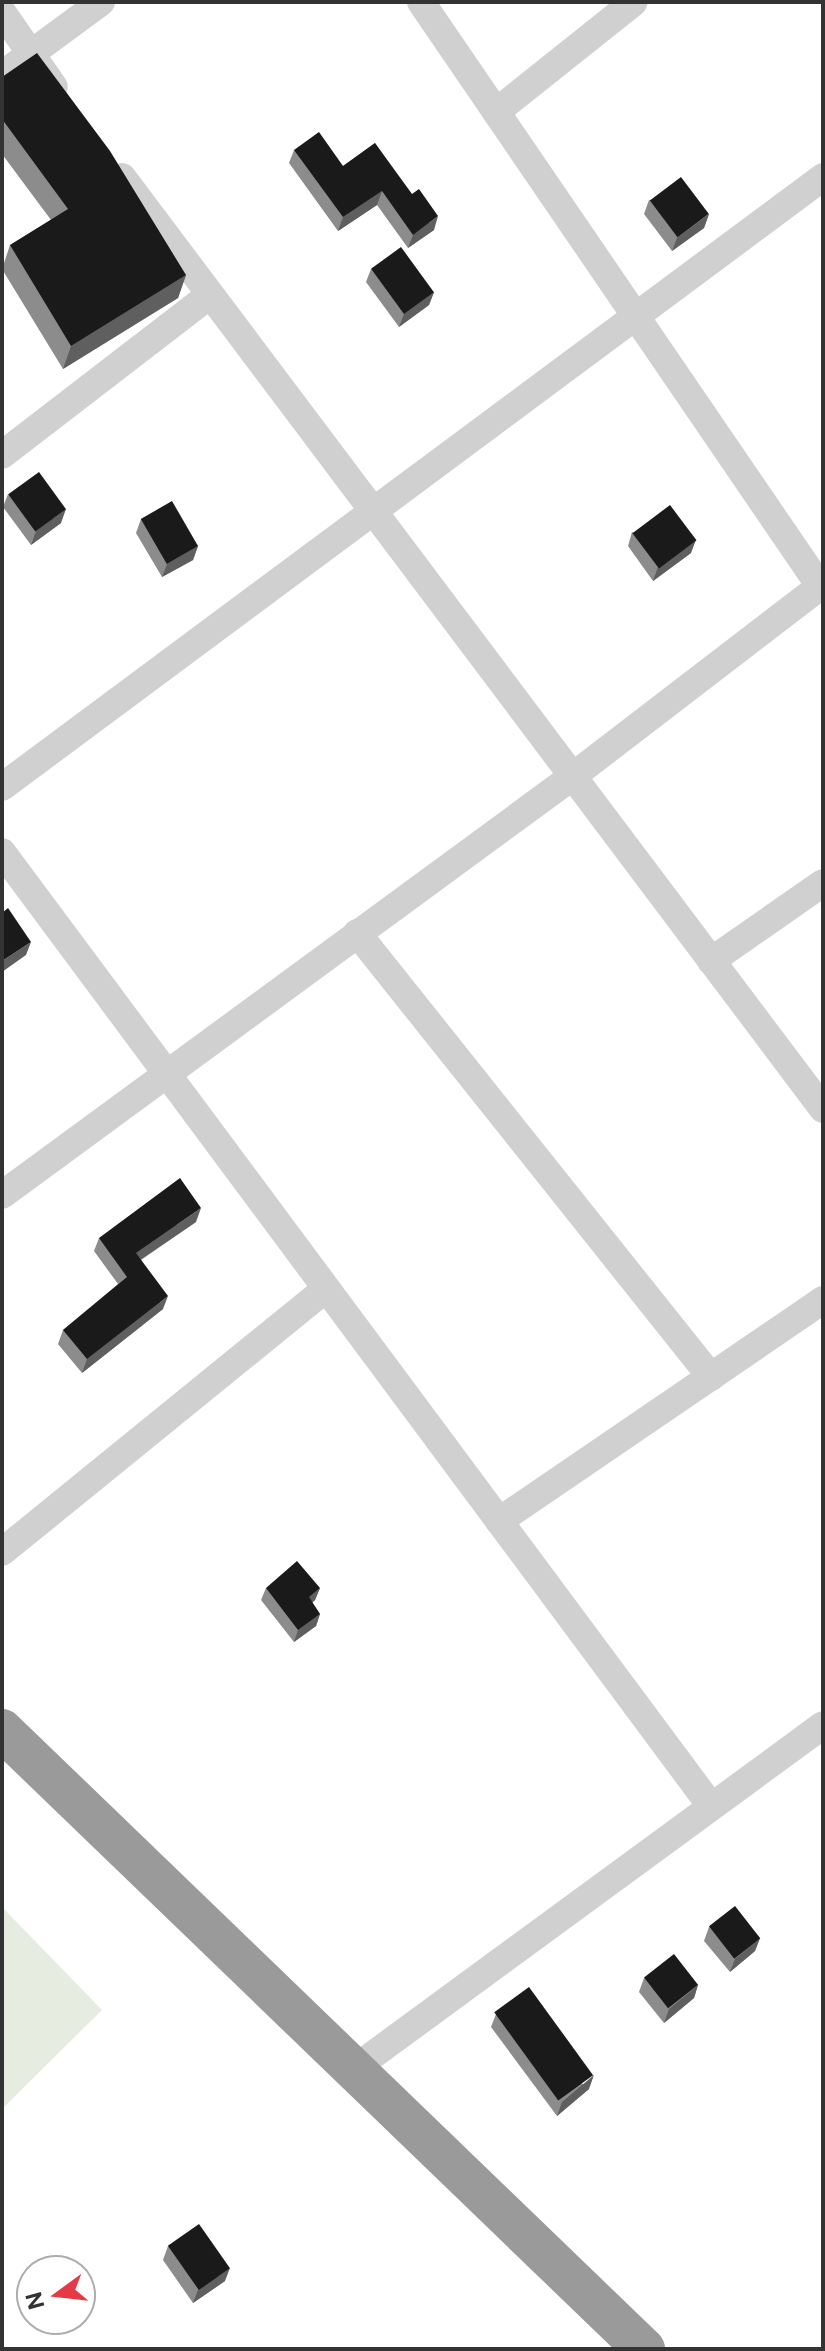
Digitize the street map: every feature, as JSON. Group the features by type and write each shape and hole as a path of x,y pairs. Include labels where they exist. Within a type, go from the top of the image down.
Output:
{"highway":[{"path":"2,1730 351,2071 644,2349"}],"street":[{"path":"2,75 101,2"},
{"path":"2,1195 573,776 822,585 421,2"},
{"path":"496,112 634,2"},
{"path":"2,12 68,105"},
{"path":"106,156 823,1109"},
{"path":"2,787 823,177"},
{"path":"2,455 210,295"},
{"path":"2,852 711,1806"},
{"path":"711,961 823,883"},
{"path":"357,933 711,1377"},
{"path":"2,1552 326,1289"},
{"path":"499,1521 823,1300"},
{"path":"351,2071 823,1725"}],"shaded area":[{"path":"2,1907 102,2010 2,2109"}],"building":[{"path":"37,53 110,151 186,275 71,346 10,245 68,209 2,119 2,77"},
{"path":"319,132 343,166 375,143 412,194 419,189 438,216 413,235 382,191 343,217 294,150"},
{"path":"681,177 709,214 678,237 650,200"},
{"path":"401,247 434,292 404,314 371,269"},
{"path":"39,472 66,509 35,532 8,494"},
{"path":"172,501 198,546 167,564 141,519"},
{"path":"670,505 696,540 659,568 632,533"},
{"path":"8,908 31,942 2,961 2,913"},
{"path":"180,1178 201,1208 136,1253 168,1296 87,1359 63,1330 127,1277 99,1238"},
{"path":"297,1561 320,1588 309,1597 320,1614 298,1630 266,1588"},
{"path":"735,1906 760,1938 734,1959 709,1926"},
{"path":"674,1954 698,1985 668,2008 644,1977"},
{"path":"529,1987 593,2075 558,2100 494,2012"},
{"path":"199,2224 230,2268 199,2290 168,2246"}]}
